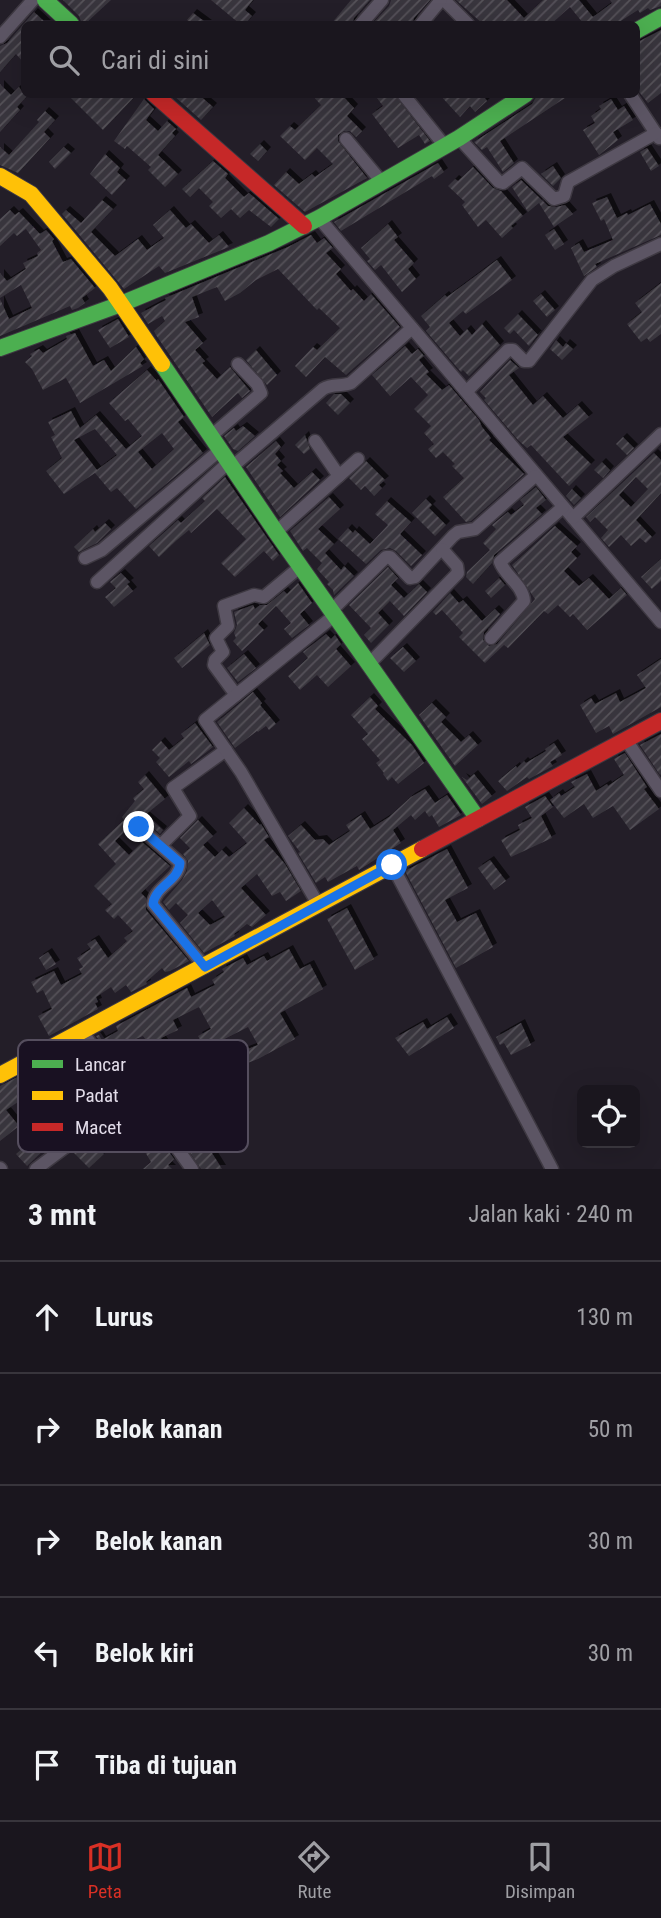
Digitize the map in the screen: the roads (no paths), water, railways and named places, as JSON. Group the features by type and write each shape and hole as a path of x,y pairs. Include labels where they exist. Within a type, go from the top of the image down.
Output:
{"street":[{"path":"0,37 33,0"},
{"path":"45,0 68,21"},
{"path":"364,21 382,0"},
{"path":"424,21 442,0 465,21"},
{"path":"640,29 661,17"},
{"path":"159,98 303,226"},
{"path":"408,98 451,142 499,182 503,183 522,168 554,199 564,196 568,181 659,137 633,98"},
{"path":"0,348 121,304 222,263 303,226 451,142 520,98"},
{"path":"346,139 380,181"},
{"path":"0,176 32,194 91,263 478,819"},
{"path":"319,218 661,622"},
{"path":"467,391 508,350 513,350 524,361 529,361 592,281 614,266 661,244"},
{"path":"85,558 102,550 223,454 323,389 351,383 412,328"},
{"path":"97,582 223,454 261,393 257,384 238,363"},
{"path":"573,518 661,434"},
{"path":"315,441 339,476"},
{"path":"276,532 358,459"},
{"path":"318,904 241,772 205,720 333,612 386,557 390,557 410,578 415,577 458,533 475,529 535,476"},
{"path":"491,638 524,601 521,590 503,570 500,562 563,507"},
{"path":"370,663 458,573 457,566 442,549"},
{"path":"236,695 214,665 223,652 216,638 228,626 223,606 254,595 264,597 301,566"},
{"path":"63,1040 205,967 661,721"},
{"path":"626,740 661,791"},
{"path":"162,844 190,816 173,788 226,750"},
{"path":"139,827 177,858 180,868 156,894 153,904 205,967"},
{"path":"392,865 552,1169"},
{"path":"81,1030 88,1040"},
{"path":"0,1075 18,1065"},
{"path":"36,1169 59,1152"},
{"path":"181,1152 192,1169"}]}
